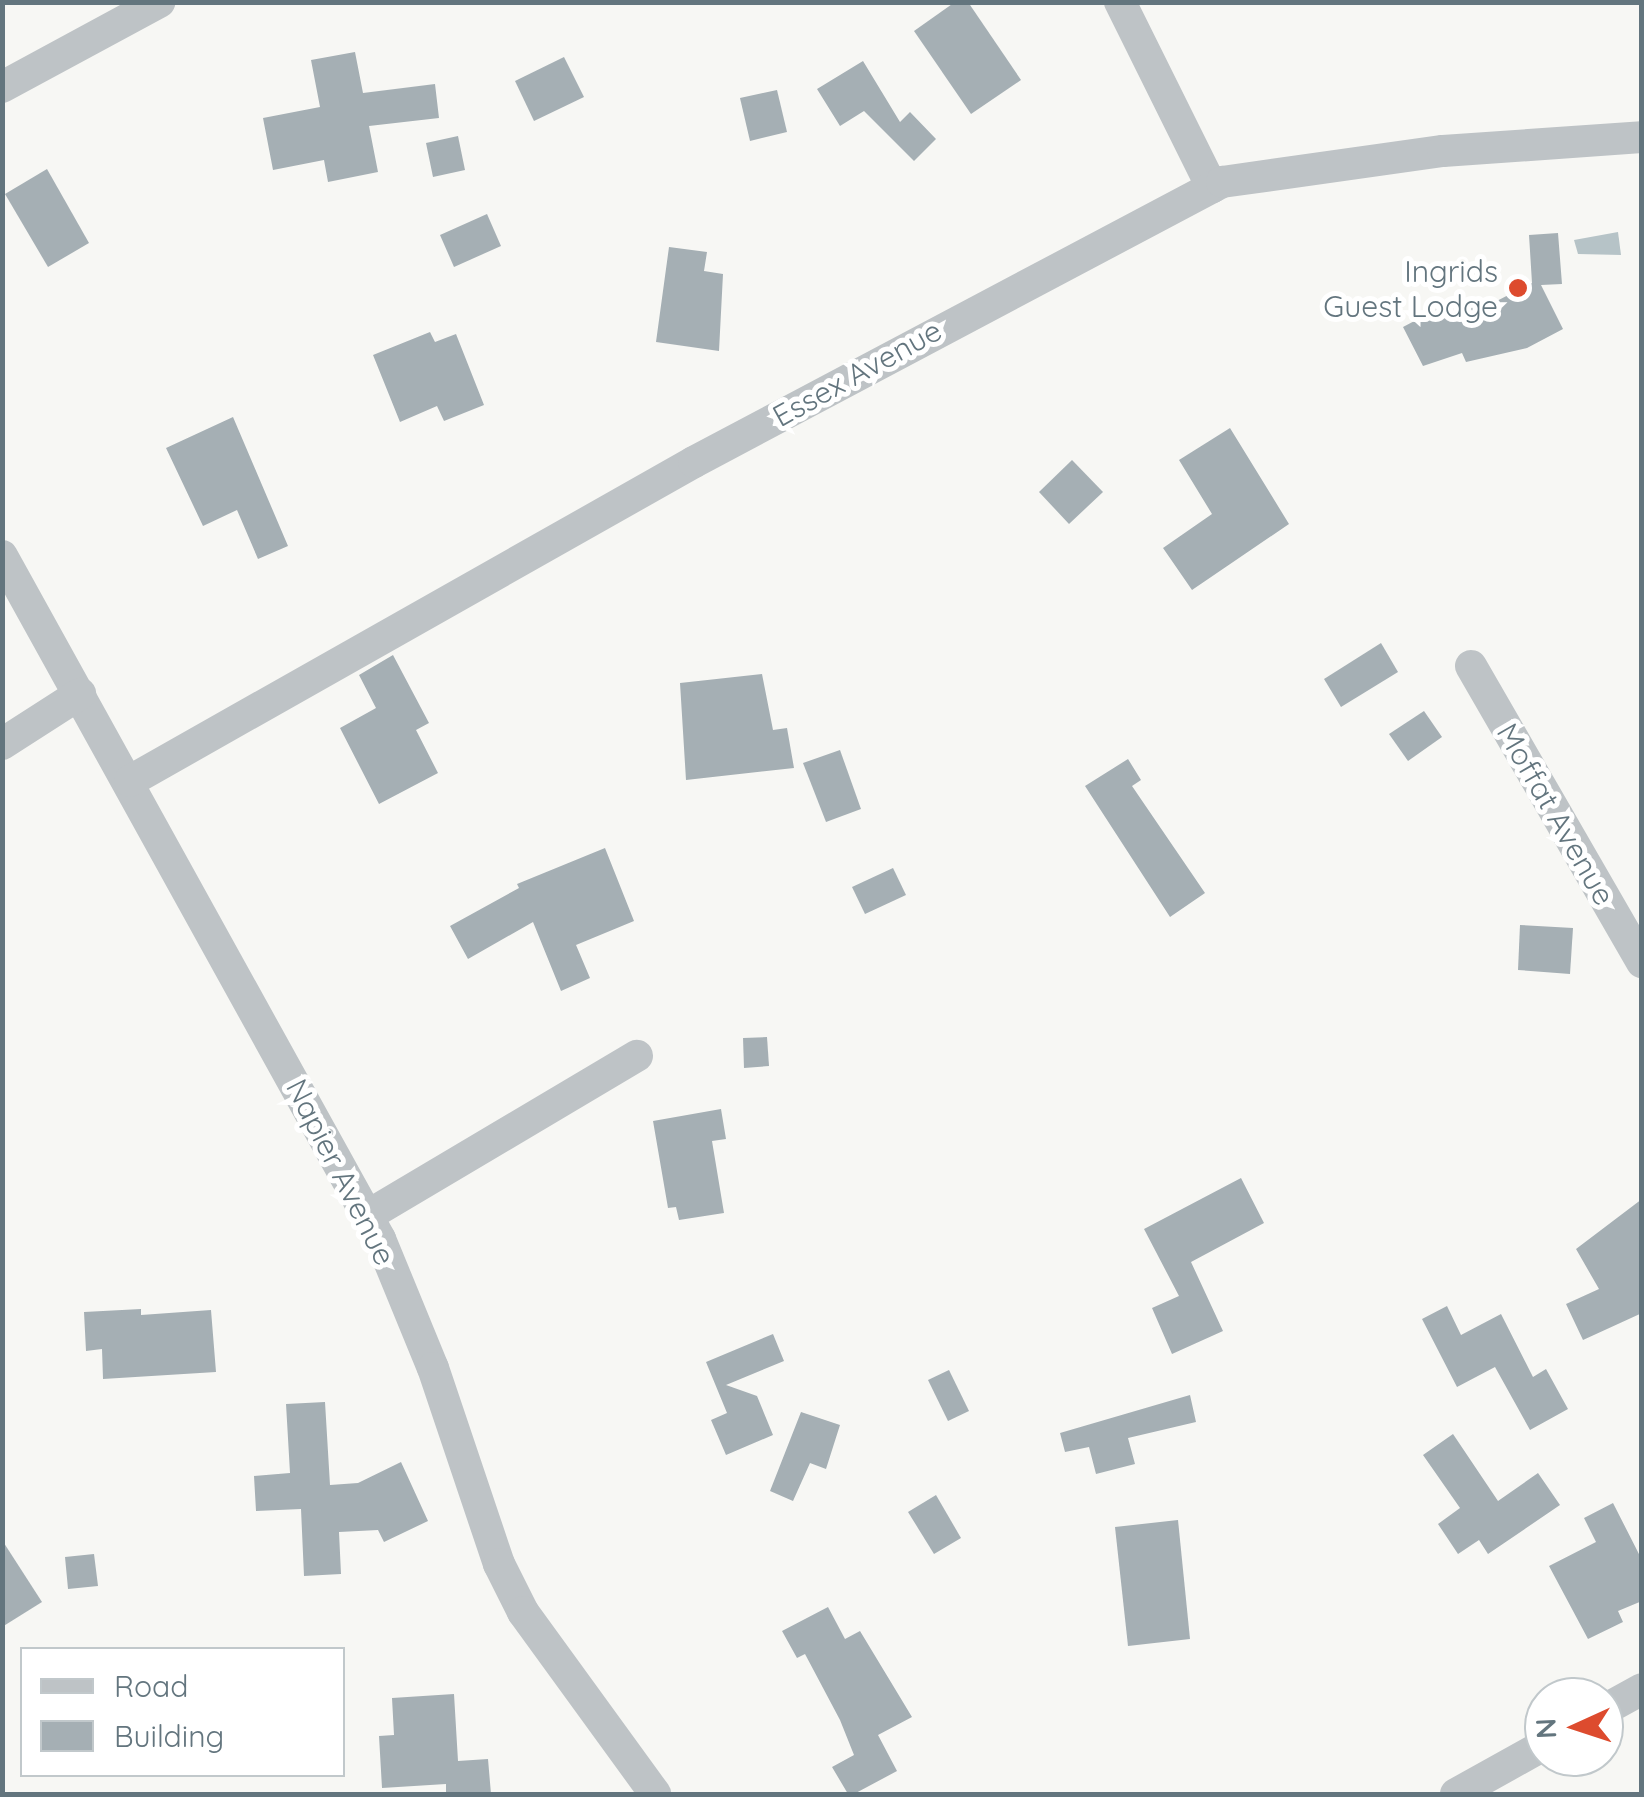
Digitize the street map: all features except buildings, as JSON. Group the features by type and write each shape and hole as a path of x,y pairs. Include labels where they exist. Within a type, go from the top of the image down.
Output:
{"street":[{"path":"2,87 159,2"},
{"path":"1120,2 1212,186"},
{"name":"Essex Avenue","path":"130,780 728,444 1212,186 1444,151 1642,137"},
{"name":"Napier Avenue","path":"2,556 130,780 367,1216 432,1368 498,1564 542,1646 654,1794"},
{"name":"Moffat Avenue","path":"1471,666 1642,962"},
{"path":"2,744 80,694"},
{"path":"367,1216 638,1056"},
{"path":"1456,1794 1524,1755"}],"shaded area":[{"path":"1618,232 1621,255 1578,254 1574,240"}],"place":[{"name":"Ingrids Guest Lodge","path":"1518,288"}]}
